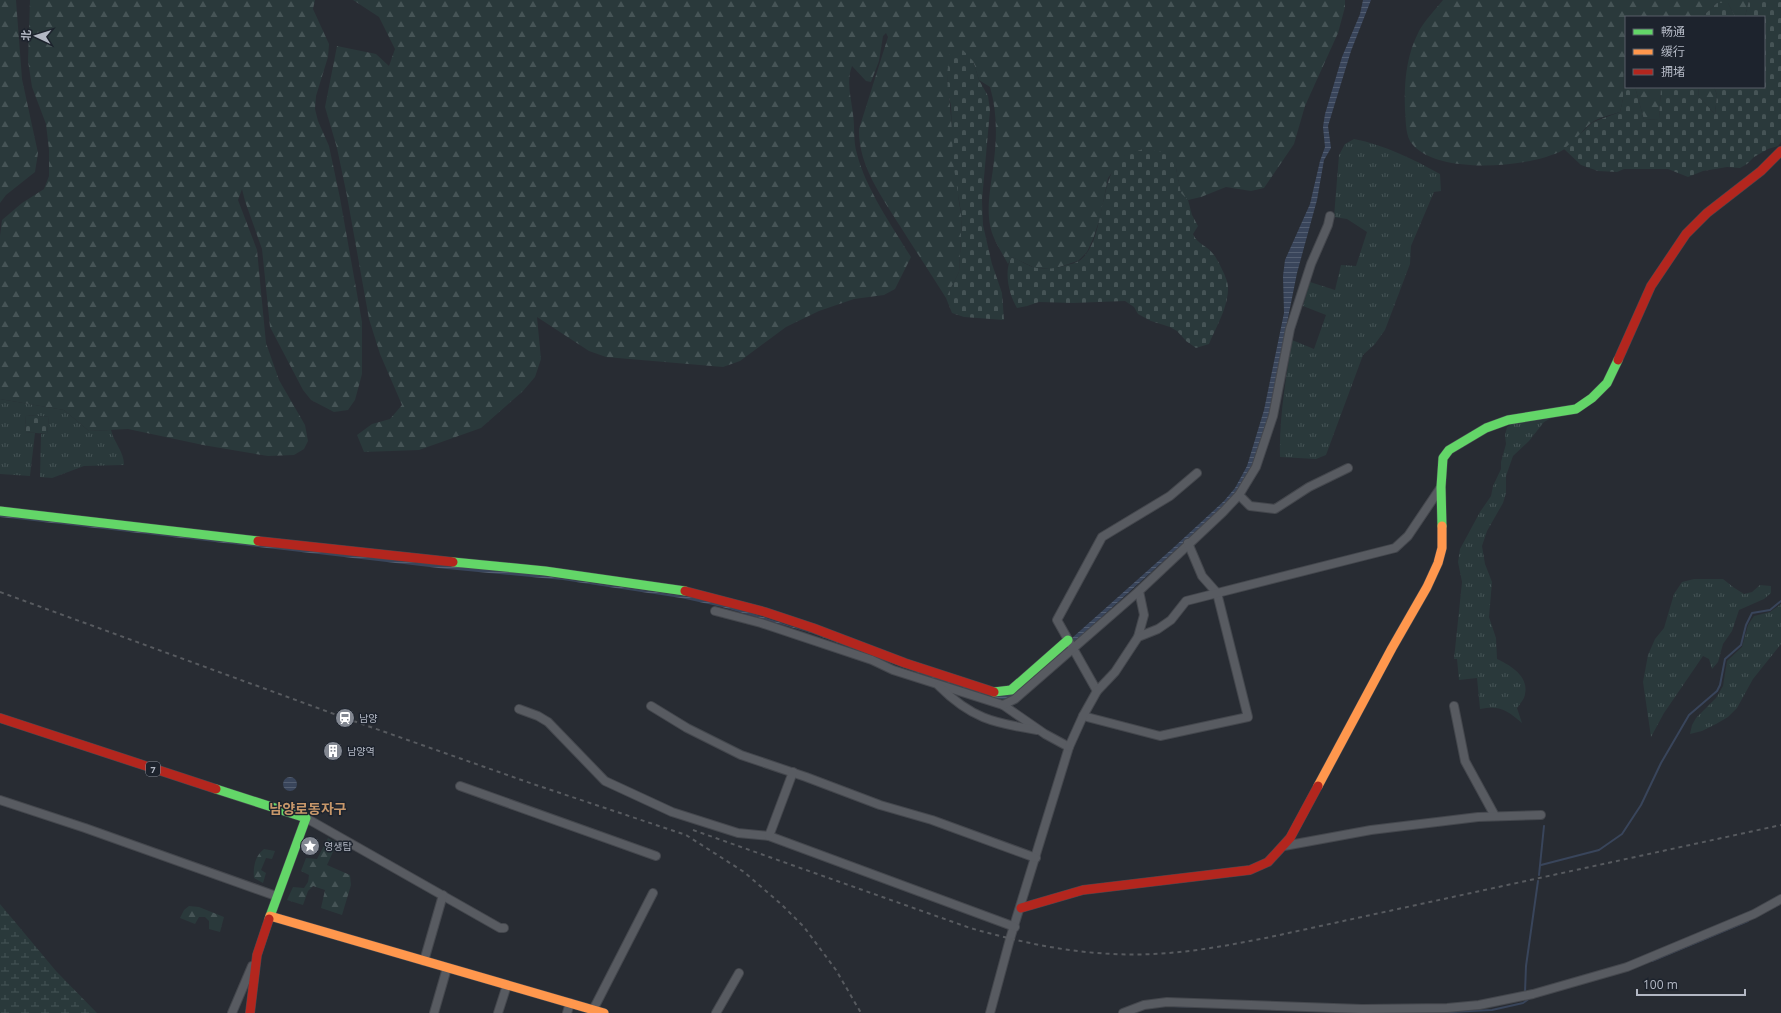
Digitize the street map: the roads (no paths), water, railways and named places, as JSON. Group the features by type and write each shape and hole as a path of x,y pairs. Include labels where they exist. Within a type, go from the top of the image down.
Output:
{"street":[{"path":"1021,908 1084,890 1250,870 1268,862 1284,846 1301,819 1427,587 1438,563 1442,548 1440,487 1443,458 1460,442 1486,428 1508,420 1576,409 1592,398 1607,384 1634,327 1643,301 1651,286 1686,234 1707,213 1761,171 1781,151"},
{"path":"0,511 369,554 545,571 691,592 772,614 905,663 995,692 1011,690 1139,591 1239,495 1256,467 1266,439 1279,386 1290,329 1311,264 1328,225 1330,216"},
{"path":"1239,495 1250,506 1275,509 1309,487 1348,468"},
{"path":"1097,691 1057,620 1102,537 1170,496 1197,474"},
{"path":"1138,637 1158,629 1170,620 1186,601 1395,548 1408,536 1440,487"},
{"path":"1083,716 1160,736 1248,717 1217,593 1202,576 1188,543"},
{"path":"990,1013 1069,747 1083,716 1097,691 1115,672 1138,637 1144,615 1139,591"},
{"path":"715,611 761,623 872,660 893,670 1003,705 1039,730 1069,747"},
{"path":"1003,705 1015,699 1070,643"},
{"path":"937,684 956,702 968,710 1004,724 1039,730"},
{"path":"650,706 688,728 741,755 792,772 880,805 932,820 1036,858"},
{"path":"1454,706 1465,761 1495,816"},
{"path":"519,709 538,716 548,722 605,781 672,812 738,833 769,836 1015,927"},
{"name":"7","path":"0,718 109,755 306,818"},
{"path":"769,836 792,772"},
{"path":"460,786 656,856"},
{"path":"0,800 85,828 276,896"},
{"path":"1284,846 1371,830 1495,816 1540,815"},
{"path":"232,1013 257,955 276,896 306,818 500,928 504,928"},
{"path":"593,1010 653,893"},
{"path":"424,961 443,895"},
{"path":"1123,1013 1144,1005 1167,1002 1362,1009 1447,1008 1478,1005 1533,994 1627,967 1754,914 1781,899"},
{"path":"270,916 604,1013"},
{"path":"250,1013 257,955"},
{"path":"434,1013 446,968"},
{"path":"716,1013 739,973"},
{"path":"498,1013 507,985"},
{"path":"567,1013 570,1003"}],"water":[{"path":"1363,0 1371,0 1351,51 1328,126 1331,148 1324,160 1317,200 1297,273 1267,423 1252,465 1238,489 1224,506 1009,699 997,699 959,688 811,633 722,607 681,598 563,580 447,569 0,517 0,514 495,569 712,600 997,694 1072,638 1173,548 1224,501 1235,488 1247,466 1264,410 1284,313 1283,276 1285,260 1310,204 1320,161 1325,147 1323,127 1325,114 1342,57 1360,14"},
{"path":"290,777 295,779 297,784 295,789 290,791 285,789 283,784 285,779"}],"waterway":[{"path":"1541,865 1599,850 1622,834 1641,805 1661,763 1689,715 1717,691 1720,685 1725,659 1741,645 1746,625 1752,613 1770,610 1781,601"},
{"path":"1539,875 1544,826"},
{"path":"1525,992 1526,966 1538,881"},
{"path":"1652,961 1748,921"},
{"path":"1449,1012 1492,1010 1523,1003 1530,998"},
{"path":"1170,1006 1205,1007"}],"railway":[{"path":"0,592 345,718 533,784 686,835 744,872 781,904 804,927 836,970 861,1013"},
{"path":"693,830 970,928 1023,941 1076,951 1134,955 1174,953 1255,940 1781,825"}],"place":[{"name":"남양","path":"345,718"},
{"name":"남양역","path":"333,751"},
{"name":"영생탑","path":"310,846"}],"district":[{"name":"남양로동자구","path":"308,808"}]}
